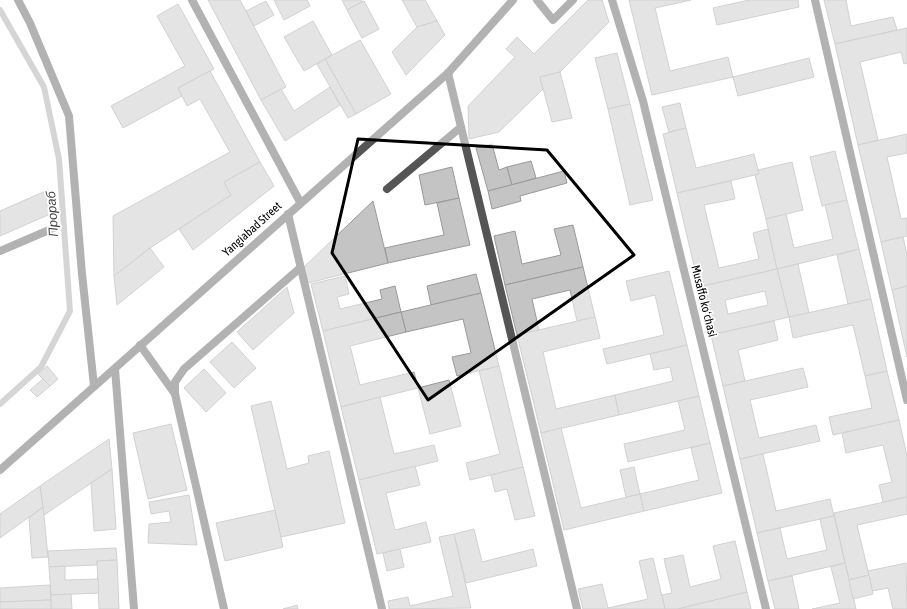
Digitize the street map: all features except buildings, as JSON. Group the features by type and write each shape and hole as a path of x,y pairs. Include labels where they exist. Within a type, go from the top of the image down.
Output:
{"street":[{"path":"18,0 30,23 69,116 82,274 94,386"},
{"path":"192,0 300,202"},
{"name":"Yangiabad Street","path":"0,470 115,369 140,344 300,202 448,73 513,0"},
{"path":"537,0 553,20 572,0"},
{"name":"Musaffo koʻchasi","path":"612,0 642,101 766,609"},
{"path":"815,0 907,400"},
{"path":"448,73 577,609"},
{"path":"387,189 461,127"},
{"path":"288,214 382,609"},
{"path":"0,251 56,227"},
{"path":"224,609 175,394 175,382 184,369 300,268"},
{"path":"140,344 175,394"},
{"path":"115,369 134,609"}],"highlighted area":[{"path":"358,139 547,150 634,255 428,400 332,253"}],"waterway":[{"name":"Прораб","path":"0,10 44,87 59,159 70,311 41,367 0,404"}]}
